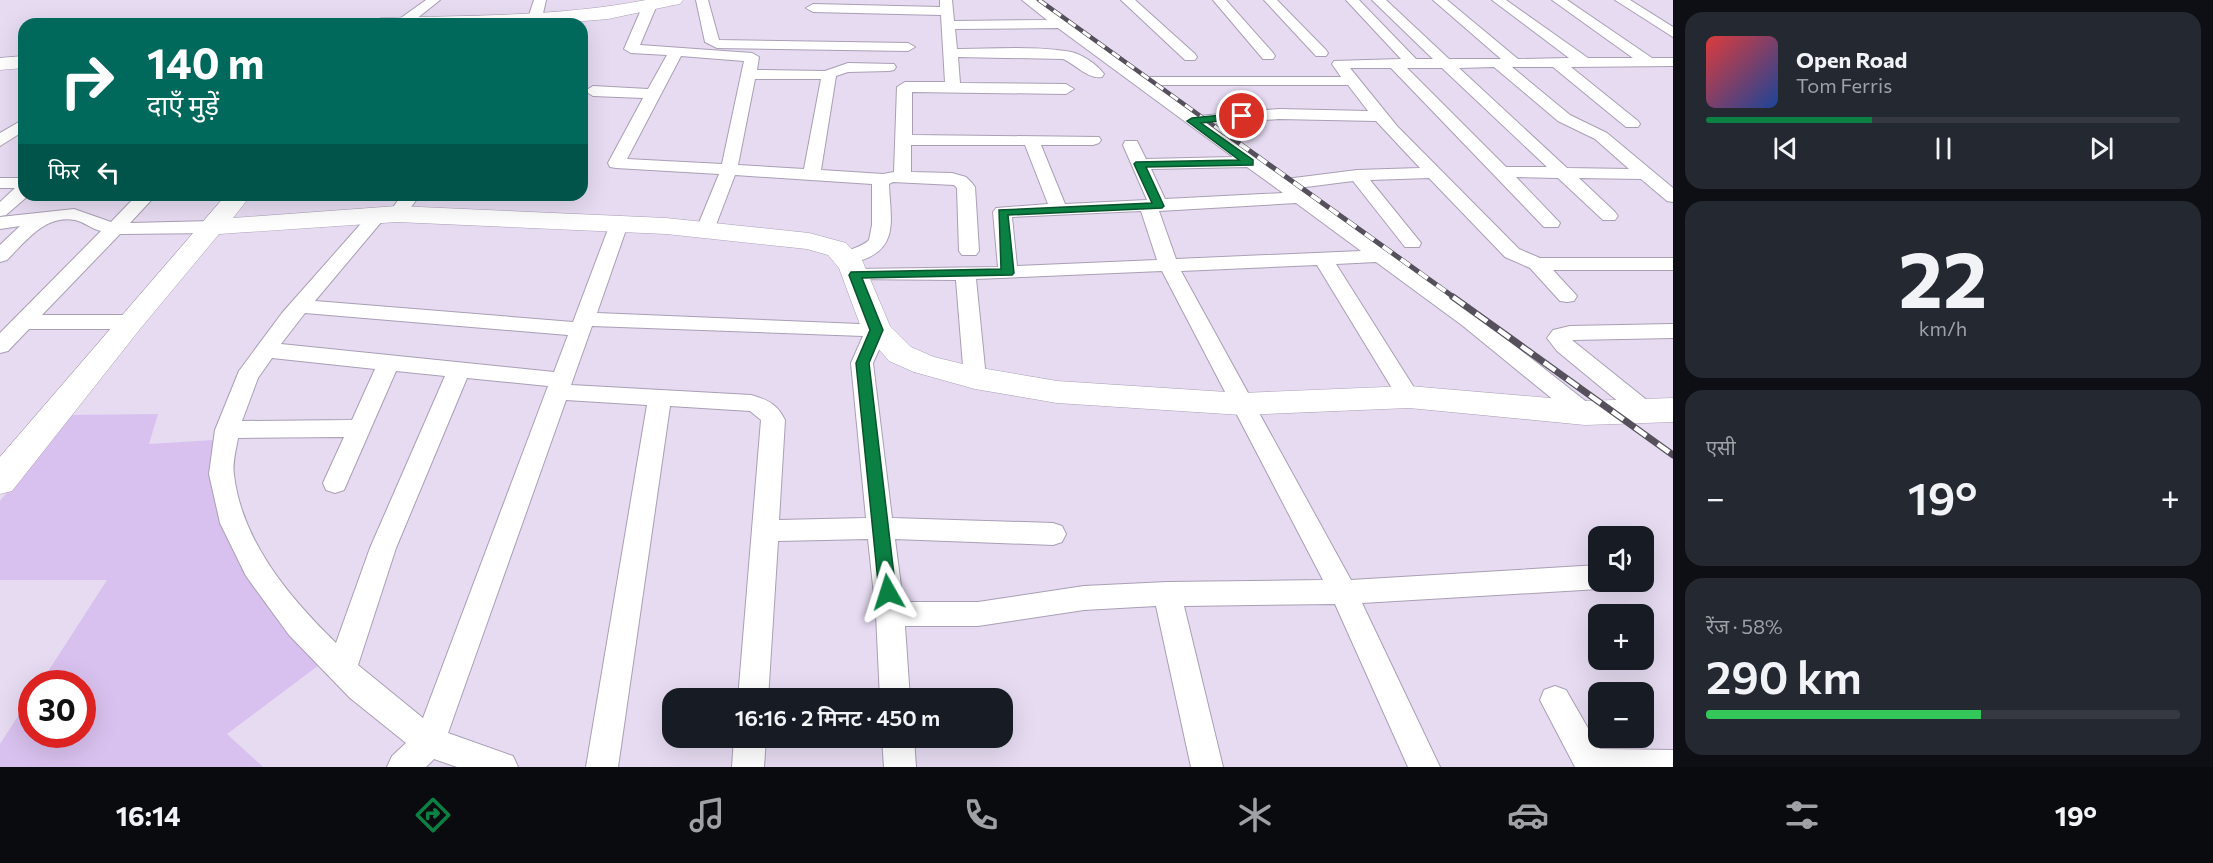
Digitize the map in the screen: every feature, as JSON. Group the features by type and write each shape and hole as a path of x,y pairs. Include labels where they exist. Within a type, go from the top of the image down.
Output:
{"street":[{"path":"410,18 434,0"},
{"path":"482,18 608,13 674,0"},
{"path":"702,0 710,37 712,42 717,44 908,47"},
{"path":"1021,0 1061,24 1470,321 1585,413"},
{"path":"1127,0 1190,57"},
{"path":"1219,0 1268,56"},
{"path":"1270,0 1321,53"},
{"path":"1352,0 1412,63"},
{"path":"1378,0 1609,216"},
{"path":"1439,0 1515,63"},
{"path":"1498,0 1585,63"},
{"path":"1558,0 1665,64"},
{"path":"1621,0 1673,33"},
{"path":"650,4 631,50 753,57 729,170 705,230"},
{"path":"813,8 947,12 1061,24"},
{"path":"947,12 953,87"},
{"path":"676,51 616,163 883,179 902,176 952,178 960,181 966,187 969,251"},
{"path":"950,53 1065,55 1080,61 1097,74"},
{"path":"0,64 18,62"},
{"path":"1394,63 1551,223"},
{"path":"1498,63 1564,118 1596,132 1673,197"},
{"path":"1557,63 1632,124"},
{"path":"1665,64 1339,64 1379,116 1512,253 1537,264 1673,264"},
{"path":"812,175 831,71 841,68 889,66"},
{"path":"749,74 829,75"},
{"path":"1138,81 1351,81"},
{"path":"902,176 905,87 1066,89"},
{"path":"593,91 653,94"},
{"path":"1192,121 1279,114 1379,116"},
{"path":"0,141 18,128"},
{"path":"904,140 1093,140"},
{"path":"1031,140 1059,210"},
{"path":"1131,145 1154,206 1169,267 1343,592 1424,767"},
{"path":"1140,164 1250,162"},
{"path":"1502,172 1645,174"},
{"path":"1281,185 1357,175 1434,173"},
{"path":"1357,175 1412,243"},
{"path":"850,267 878,244 881,235 880,184 883,179"},
{"path":"0,183 18,183"},
{"path":"0,211 18,195"},
{"path":"1008,273 1002,212 1299,198"},
{"path":"0,346 141,201"},
{"path":"0,482 130,322 234,201"},
{"path":"396,208 300,306 247,376 227,430 221,474 234,523 256,568 299,626 361,688 429,742 502,767"},
{"path":"0,223 74,214 86,216 95,224 114,228 213,227 396,208 705,230 809,241 837,249 850,267 877,330 900,354 925,365 975,378 1057,392 1242,404 1409,397 1585,413 1659,410"},
{"path":"0,256 40,218"},
{"path":"403,767 429,742 619,224"},
{"path":"850,267 1008,273 1379,256"},
{"path":"1323,259 1409,397"},
{"path":"1537,264 1566,296"},
{"path":"965,273 975,378"},
{"path":"300,306 582,324 877,330"},
{"path":"23,322 130,322"},
{"path":"877,330 862,363 890,614 895,688"},
{"path":"1659,410 1565,346 1558,338 1570,333 1673,331"},
{"path":"266,350 459,370 559,386 660,398 751,403 763,406 771,413 773,420 754,688"},
{"path":"335,483 389,362"},
{"path":"342,669 383,548 459,370"},
{"path":"602,767 660,398"},
{"path":"227,430 360,428"},
{"path":"765,531 880,528 1053,534"},
{"path":"890,614 978,614 1084,598 1167,594 1343,592 1588,578"},
{"path":"1167,594 1207,767"},
{"path":"1555,700 1592,766 1673,766"},
{"path":"748,767 749,748"},
{"path":"899,748 900,767"}],"shaded area":[{"path":"158,414 149,444 214,440 216,510 246,574 319,665 227,734 263,767 0,767 0,744 18,716 18,748 96,748 96,670 49,670 107,580 0,580 0,501 69,415"}],"railway":[{"path":"1039,0 1224,133"},
{"path":"1222,131 1455,298"},
{"path":"1453,297 1673,455"}],"route":[{"path":"888,592 862,363 877,330 855,275 1008,273 1002,212 1159,206 1140,164 1250,162 1192,121 1242,116"}]}
